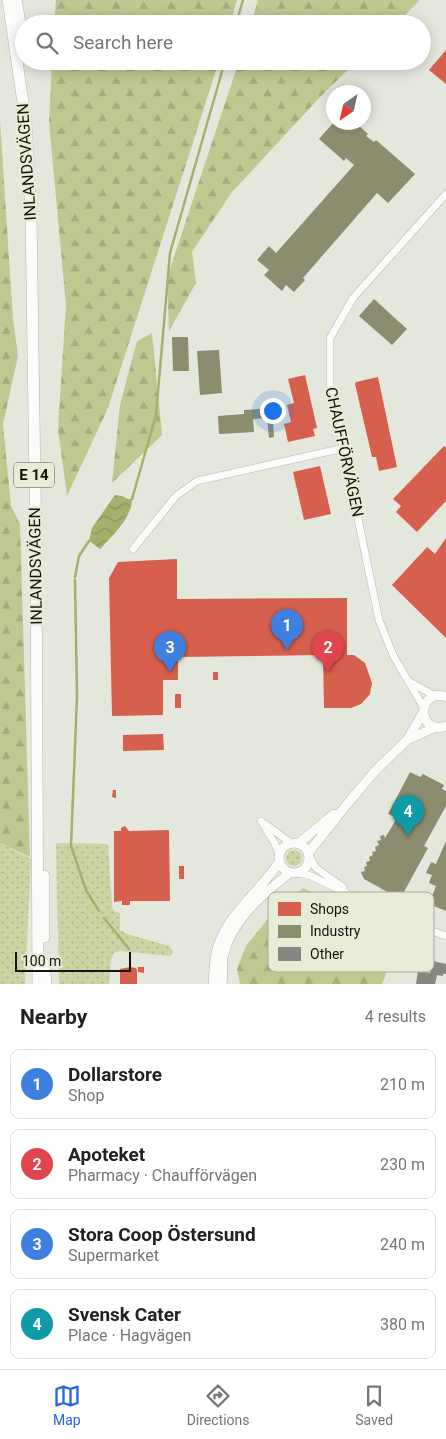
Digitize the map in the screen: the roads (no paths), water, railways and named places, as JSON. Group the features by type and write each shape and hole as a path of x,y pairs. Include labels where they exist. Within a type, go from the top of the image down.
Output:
{"highway":[{"name":"INLANDSVÄGEN","path":"8,0 15,48"},
{"path":"16,0 19,15"},
{"name":"INLANDSVÄGEN","path":"18,70 26,123 30,213 36,552 38,952 36,984"},
{"name":"INLANDSVÄGEN","path":"27,70 33,121 38,212 45,984"}],"street":[{"name":"CHAUFFÖRVÄGEN","path":"423,711 410,682 394,657 379,620 330,384 330,338 353,298 446,194"},
{"path":"133,549 176,496 197,481 344,448"},
{"name":"CHAUFFÖRVÄGEN","path":"410,682 442,696"},
{"path":"300,872 308,866 309,856 348,803 376,770 406,740 428,700 442,696"},
{"path":"423,711 426,721 442,727"},
{"path":"406,740 442,727"},
{"path":"213,984 216,951 230,921 272,873 285,846 295,843 348,803"},
{"path":"346,892 311,876 300,872 290,873 283,869 276,844 262,820 295,843 306,847 316,868 349,892"},
{"path":"269,892 290,873"},
{"path":"222,984 223,957 231,934 245,914 268,893"},
{"path":"434,932 446,936"}],"water":[{"path":"115,495 132,499 131,506 125,520 100,549 89,541 92,528"}],"waterway":[{"path":"239,15 243,0"},
{"path":"132,499 156,415 170,253 222,70"},
{"path":"75,577 79,556 89,541"},
{"path":"75,580 77,697 71,846 86,890 99,911"},
{"path":"104,918 129,949"}],"place":[{"name":"Dollarstore","path":"287,650"},
{"name":"Stora Coop Östersund","path":"170,672"},
{"name":"Apoteket","path":"328,672"},
{"name":"Svensk Cater","path":"408,836"}]}
